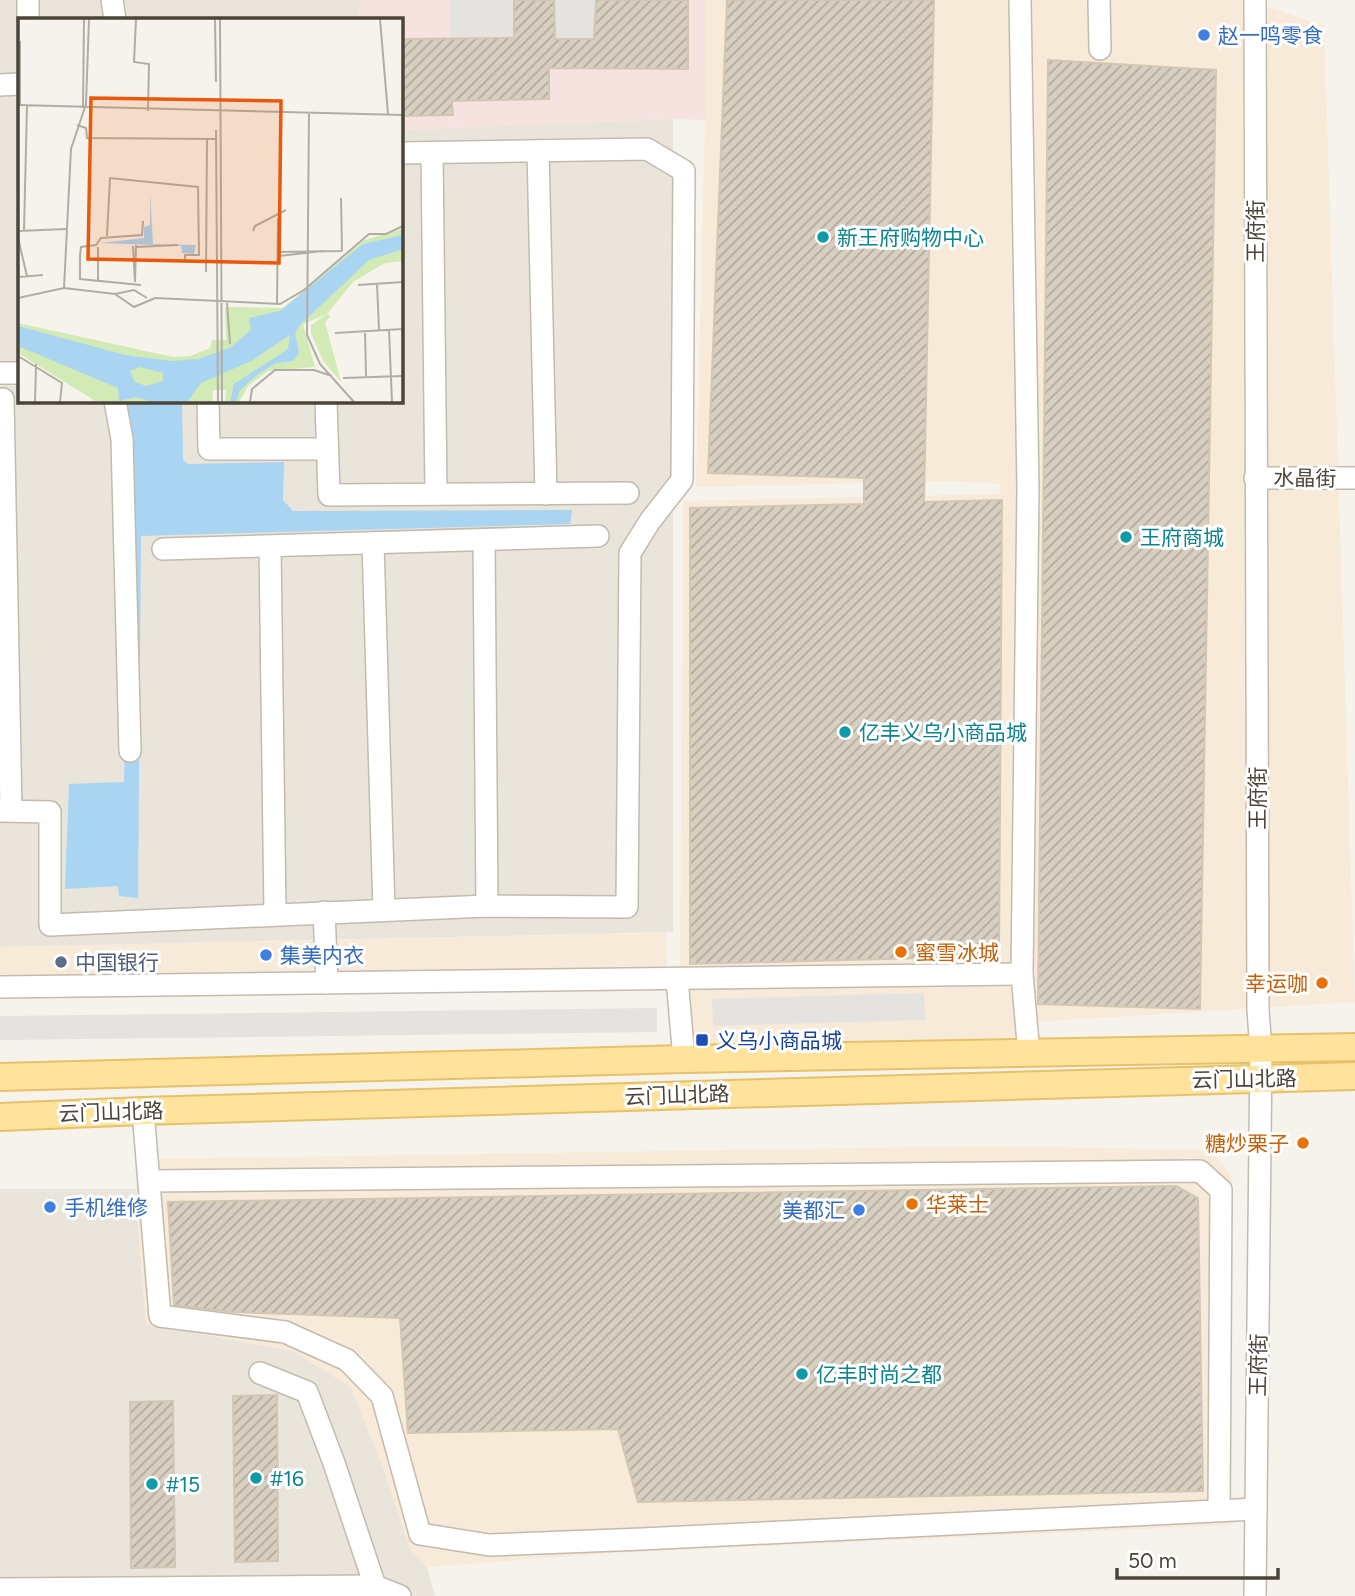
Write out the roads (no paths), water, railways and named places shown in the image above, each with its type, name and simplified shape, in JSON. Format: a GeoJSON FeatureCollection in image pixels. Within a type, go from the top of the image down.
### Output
{"type":"FeatureCollection","features":[{"type":"Feature","properties":{"kind":"main road","name":"云门山北路"},"geometry":{"type":"LineString","coordinates":[[0,1077],[684,1059],[1355,1047]]}},
{"type":"Feature","properties":{"kind":"main road","name":"云门山北路"},"geometry":{"type":"LineString","coordinates":[[0,1117],[1355,1076]]}},
{"type":"Feature","properties":{"kind":"street"},"geometry":{"type":"LineString","coordinates":[[28,0],[29,18]]}},
{"type":"Feature","properties":{"kind":"street"},"geometry":{"type":"LineString","coordinates":[[112,0],[115,18]]}},
{"type":"Feature","properties":{"kind":"street"},"geometry":{"type":"LineString","coordinates":[[1020,0],[1028,488],[1022,974],[1029,1054]]}},
{"type":"Feature","properties":{"kind":"street"},"geometry":{"type":"LineString","coordinates":[[1099,0],[1100,49]]}},
{"type":"Feature","properties":{"kind":"street","name":"王府街"},"geometry":{"type":"LineString","coordinates":[[1255,0],[1255,478],[1258,996],[1261,1049],[1255,1596]]}},
{"type":"Feature","properties":{"kind":"street"},"geometry":{"type":"LineString","coordinates":[[0,85],[18,85]]}},
{"type":"Feature","properties":{"kind":"street"},"geometry":{"type":"LineString","coordinates":[[7,399],[6,811],[50,812],[50,925],[486,906],[627,907],[631,552],[650,521],[682,480],[684,171],[648,149],[402,153]]}},
{"type":"Feature","properties":{"kind":"street"},"geometry":{"type":"LineString","coordinates":[[538,151],[546,494]]}},
{"type":"Feature","properties":{"kind":"street"},"geometry":{"type":"LineString","coordinates":[[432,153],[436,494]]}},
{"type":"Feature","properties":{"kind":"street"},"geometry":{"type":"LineString","coordinates":[[0,373],[18,373]]}},
{"type":"Feature","properties":{"kind":"street"},"geometry":{"type":"LineString","coordinates":[[115,402],[122,439],[130,751]]}},
{"type":"Feature","properties":{"kind":"street"},"geometry":{"type":"LineString","coordinates":[[208,402],[209,449],[327,449]]}},
{"type":"Feature","properties":{"kind":"street"},"geometry":{"type":"LineString","coordinates":[[326,402],[328,495],[628,493]]}},
{"type":"Feature","properties":{"kind":"street","name":"水晶街"},"geometry":{"type":"LineString","coordinates":[[1255,478],[1355,478]]}},
{"type":"Feature","properties":{"kind":"street"},"geometry":{"type":"LineString","coordinates":[[163,549],[598,536]]}},
{"type":"Feature","properties":{"kind":"street"},"geometry":{"type":"LineString","coordinates":[[484,540],[486,906]]}},
{"type":"Feature","properties":{"kind":"street"},"geometry":{"type":"LineString","coordinates":[[373,543],[384,910]]}},
{"type":"Feature","properties":{"kind":"street"},"geometry":{"type":"LineString","coordinates":[[270,547],[275,914]]}},
{"type":"Feature","properties":{"kind":"street"},"geometry":{"type":"LineString","coordinates":[[324,912],[327,983]]}},
{"type":"Feature","properties":{"kind":"street"},"geometry":{"type":"LineString","coordinates":[[0,987],[1022,974]]}},
{"type":"Feature","properties":{"kind":"street"},"geometry":{"type":"LineString","coordinates":[[677,979],[684,1059]]}},
{"type":"Feature","properties":{"kind":"street"},"geometry":{"type":"LineString","coordinates":[[143,1111],[160,1316],[285,1332],[347,1360],[382,1396],[420,1534],[489,1545],[1256,1509]]}},
{"type":"Feature","properties":{"kind":"street"},"geometry":{"type":"LineString","coordinates":[[149,1181],[1200,1171],[1221,1191],[1219,1510]]}},
{"type":"Feature","properties":{"kind":"street"},"geometry":{"type":"LineString","coordinates":[[260,1373],[307,1392],[375,1586]]}},
{"type":"Feature","properties":{"kind":"street"},"geometry":{"type":"LineString","coordinates":[[0,1589],[94,1593],[375,1586],[400,1596]]}},
{"type":"Feature","properties":{"kind":"water"},"geometry":{"type":"Polygon","coordinates":[[[124,402],[182,402],[183,460],[188,464],[284,462],[283,500],[293,511],[572,510],[570,524],[141,536],[138,898],[119,896],[118,886],[65,889],[69,784],[124,782],[132,429],[124,402]]]}},
{"type":"Feature","properties":{"kind":"place","name":"赵一鸣零食"},"geometry":{"type":"Point","coordinates":[1204,35]}},
{"type":"Feature","properties":{"kind":"place","name":"新王府购物中心"},"geometry":{"type":"Point","coordinates":[823,237]}},
{"type":"Feature","properties":{"kind":"place","name":"王府商城"},"geometry":{"type":"Point","coordinates":[1126,537]}},
{"type":"Feature","properties":{"kind":"place","name":"亿丰义乌小商品城"},"geometry":{"type":"Point","coordinates":[845,732]}},
{"type":"Feature","properties":{"kind":"place","name":"蜜雪冰城"},"geometry":{"type":"Point","coordinates":[901,952]}},
{"type":"Feature","properties":{"kind":"place","name":"集美内衣"},"geometry":{"type":"Point","coordinates":[266,955]}},
{"type":"Feature","properties":{"kind":"place","name":"中国银行"},"geometry":{"type":"Point","coordinates":[61,962]}},
{"type":"Feature","properties":{"kind":"place","name":"幸运咖"},"geometry":{"type":"Point","coordinates":[1322,983]}},
{"type":"Feature","properties":{"kind":"place","name":"义乌小商品城"},"geometry":{"type":"Point","coordinates":[702,1040]}},
{"type":"Feature","properties":{"kind":"place","name":"糖炒栗子"},"geometry":{"type":"Point","coordinates":[1303,1143]}},
{"type":"Feature","properties":{"kind":"place","name":"华莱士"},"geometry":{"type":"Point","coordinates":[912,1204]}},
{"type":"Feature","properties":{"kind":"place","name":"手机维修"},"geometry":{"type":"Point","coordinates":[50,1207]}},
{"type":"Feature","properties":{"kind":"place","name":"美都汇"},"geometry":{"type":"Point","coordinates":[859,1210]}},
{"type":"Feature","properties":{"kind":"place","name":"亿丰时尚之都"},"geometry":{"type":"Point","coordinates":[802,1374]}},
{"type":"Feature","properties":{"kind":"place","name":"#16"},"geometry":{"type":"Point","coordinates":[256,1478]}},
{"type":"Feature","properties":{"kind":"place","name":"#15"},"geometry":{"type":"Point","coordinates":[152,1484]}}]}
